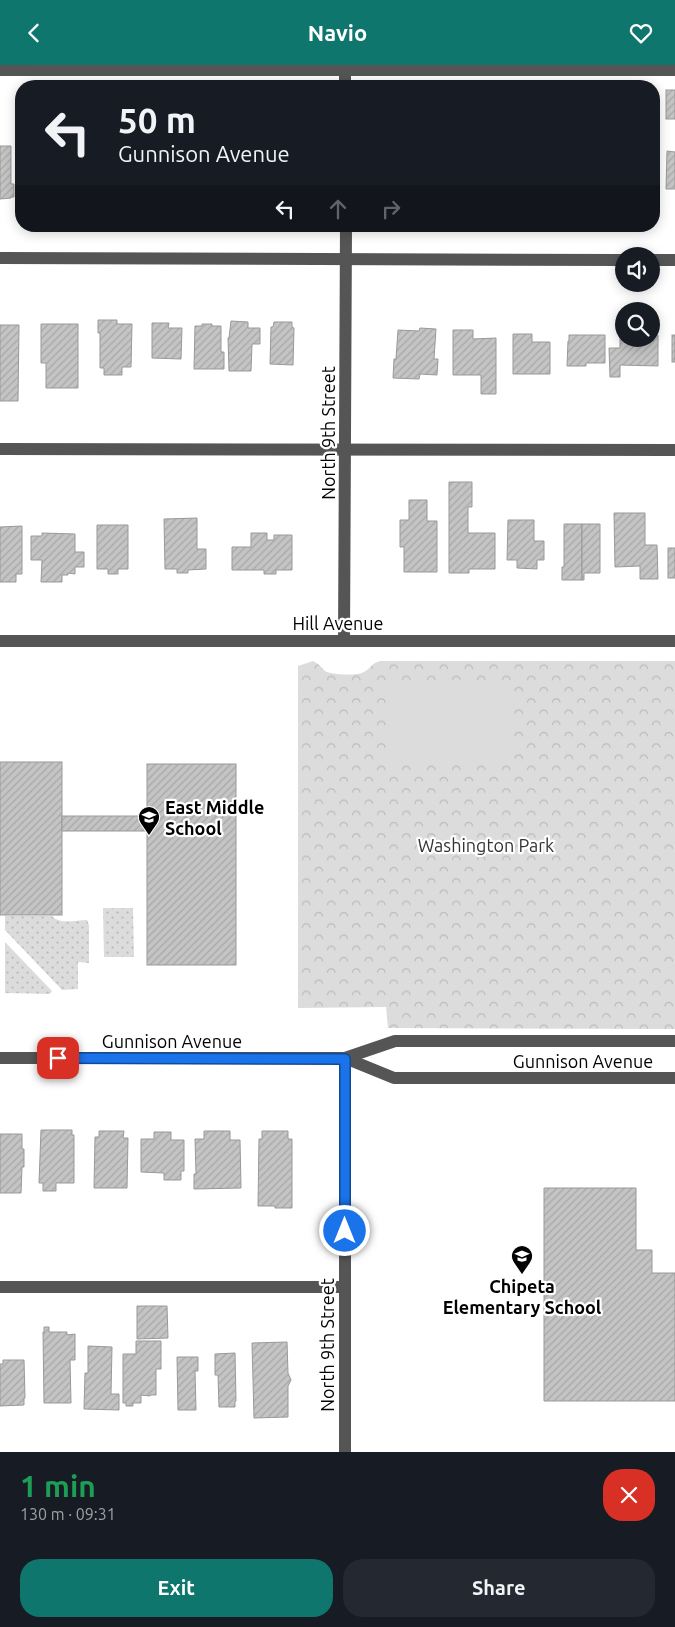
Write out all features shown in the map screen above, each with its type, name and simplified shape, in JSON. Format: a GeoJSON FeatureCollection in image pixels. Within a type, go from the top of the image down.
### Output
{"type":"FeatureCollection","features":[{"type":"Feature","properties":{"kind":"street"},"geometry":{"type":"LineString","coordinates":[[345,67],[345,80]]}},
{"type":"Feature","properties":{"kind":"street"},"geometry":{"type":"LineString","coordinates":[[0,70],[345,67],[675,70]]}},
{"type":"Feature","properties":{"kind":"street","name":"North 9th Street"},"geometry":{"type":"LineString","coordinates":[[344,641],[346,232]]}},
{"type":"Feature","properties":{"kind":"street"},"geometry":{"type":"LineString","coordinates":[[0,258],[615,259]]}},
{"type":"Feature","properties":{"kind":"street"},"geometry":{"type":"LineString","coordinates":[[660,260],[675,260]]}},
{"type":"Feature","properties":{"kind":"street"},"geometry":{"type":"LineString","coordinates":[[0,449],[675,450]]}},
{"type":"Feature","properties":{"kind":"street","name":"Hill Avenue"},"geometry":{"type":"LineString","coordinates":[[0,641],[675,641]]}},
{"type":"Feature","properties":{"kind":"street","name":"Gunnison Avenue"},"geometry":{"type":"LineString","coordinates":[[0,1058],[345,1059],[395,1041],[675,1041]]}},
{"type":"Feature","properties":{"kind":"street","name":"North 9th Street"},"geometry":{"type":"LineString","coordinates":[[345,1059],[345,1452]]}},
{"type":"Feature","properties":{"kind":"street","name":"Gunnison Avenue"},"geometry":{"type":"LineString","coordinates":[[345,1059],[394,1078],[675,1079]]}},
{"type":"Feature","properties":{"kind":"street"},"geometry":{"type":"LineString","coordinates":[[0,1287],[345,1287]]}},
{"type":"Feature","properties":{"kind":"green space","name":"Washington Park"},"geometry":{"type":"Polygon","coordinates":[[[313,661],[325,671],[344,675],[361,673],[380,661],[675,661],[675,1029],[388,1028],[386,1007],[298,1008],[298,666],[313,661]]]}},
{"type":"Feature","properties":{"kind":"green space"},"geometry":{"type":"Polygon","coordinates":[[[386,683],[512,683],[512,761],[386,761],[386,683]]]}},
{"type":"Feature","properties":{"kind":"green space"},"geometry":{"type":"Polygon","coordinates":[[[103,908],[133,908],[134,957],[104,957],[103,908]]]}},
{"type":"Feature","properties":{"kind":"green space"},"geometry":{"type":"Polygon","coordinates":[[[5,916],[52,916],[63,921],[87,920],[89,925],[89,963],[78,962],[78,989],[62,990],[5,930],[5,916]]]}},
{"type":"Feature","properties":{"kind":"green space"},"geometry":{"type":"Polygon","coordinates":[[[5,942],[52,991],[50,994],[5,993],[5,942]]]}},
{"type":"Feature","properties":{"kind":"building"},"geometry":{"type":"Polygon","coordinates":[[[666,90],[675,90],[675,119],[666,119],[666,90]]]}},
{"type":"Feature","properties":{"kind":"building"},"geometry":{"type":"Polygon","coordinates":[[[0,146],[11,146],[11,184],[14,184],[14,197],[11,198],[0,199],[0,146]]]}},
{"type":"Feature","properties":{"kind":"building"},"geometry":{"type":"Polygon","coordinates":[[[667,151],[675,152],[675,189],[666,189],[667,151]]]}},
{"type":"Feature","properties":{"kind":"building"},"geometry":{"type":"Polygon","coordinates":[[[98,320],[117,320],[117,324],[132,324],[131,367],[122,367],[122,375],[104,375],[104,368],[100,368],[98,320]]]}},
{"type":"Feature","properties":{"kind":"building"},"geometry":{"type":"Polygon","coordinates":[[[231,321],[248,322],[248,328],[260,328],[260,344],[252,344],[251,371],[229,371],[228,338],[231,321]]]}},
{"type":"Feature","properties":{"kind":"building"},"geometry":{"type":"Polygon","coordinates":[[[274,322],[292,322],[292,327],[294,328],[293,365],[270,364],[271,327],[273,327],[274,322]]]}},
{"type":"Feature","properties":{"kind":"building"},"geometry":{"type":"Polygon","coordinates":[[[152,323],[169,323],[168,328],[182,328],[181,359],[152,358],[152,323]]]}},
{"type":"Feature","properties":{"kind":"building"},"geometry":{"type":"Polygon","coordinates":[[[41,324],[78,324],[78,388],[46,388],[46,363],[41,363],[41,324]]]}},
{"type":"Feature","properties":{"kind":"building"},"geometry":{"type":"Polygon","coordinates":[[[202,324],[221,326],[221,352],[224,352],[224,369],[194,369],[195,326],[202,326],[202,324]]]}},
{"type":"Feature","properties":{"kind":"building"},"geometry":{"type":"Polygon","coordinates":[[[0,325],[19,325],[18,401],[0,401],[0,325]]]}},
{"type":"Feature","properties":{"kind":"building"},"geometry":{"type":"Polygon","coordinates":[[[420,328],[436,329],[434,359],[438,359],[437,375],[420,374],[419,379],[393,378],[398,330],[419,331],[420,328]]]}},
{"type":"Feature","properties":{"kind":"building"},"geometry":{"type":"Polygon","coordinates":[[[453,330],[473,330],[473,339],[496,338],[496,394],[481,394],[481,375],[453,375],[453,330]]]}},
{"type":"Feature","properties":{"kind":"building"},"geometry":{"type":"Polygon","coordinates":[[[513,334],[532,334],[532,342],[550,342],[550,374],[513,374],[513,334]]]}},
{"type":"Feature","properties":{"kind":"building"},"geometry":{"type":"Polygon","coordinates":[[[569,335],[605,335],[605,363],[567,366],[569,335]]]}},
{"type":"Feature","properties":{"kind":"building"},"geometry":{"type":"Polygon","coordinates":[[[672,335],[675,335],[675,362],[672,362],[672,335]]]}},
{"type":"Feature","properties":{"kind":"building"},"geometry":{"type":"Polygon","coordinates":[[[658,347],[658,366],[620,365],[620,377],[610,377],[609,348],[658,347]]]}},
{"type":"Feature","properties":{"kind":"building"},"geometry":{"type":"Polygon","coordinates":[[[449,482],[472,482],[472,507],[468,507],[468,533],[495,533],[495,569],[469,569],[469,573],[449,573],[449,482]]]}},
{"type":"Feature","properties":{"kind":"building"},"geometry":{"type":"Polygon","coordinates":[[[409,500],[427,500],[427,521],[437,521],[437,572],[404,572],[404,547],[400,547],[400,520],[409,520],[409,500]]]}},
{"type":"Feature","properties":{"kind":"building"},"geometry":{"type":"Polygon","coordinates":[[[614,513],[645,513],[645,545],[657,545],[658,579],[640,579],[640,566],[615,567],[614,513]]]}},
{"type":"Feature","properties":{"kind":"building"},"geometry":{"type":"Polygon","coordinates":[[[197,518],[197,549],[206,549],[206,569],[188,570],[188,573],[177,573],[177,569],[165,569],[164,519],[197,518]]]}},
{"type":"Feature","properties":{"kind":"building"},"geometry":{"type":"Polygon","coordinates":[[[508,520],[534,520],[534,541],[544,541],[544,560],[537,560],[537,569],[517,568],[517,560],[507,560],[508,520]]]}},
{"type":"Feature","properties":{"kind":"building"},"geometry":{"type":"Polygon","coordinates":[[[564,524],[582,524],[582,580],[562,580],[562,567],[564,567],[564,524]]]}},
{"type":"Feature","properties":{"kind":"building"},"geometry":{"type":"Polygon","coordinates":[[[582,524],[600,524],[600,573],[584,573],[584,580],[582,580],[582,524]]]}},
{"type":"Feature","properties":{"kind":"building"},"geometry":{"type":"Polygon","coordinates":[[[97,525],[128,525],[128,569],[118,569],[118,574],[108,574],[108,569],[97,569],[97,525]]]}},
{"type":"Feature","properties":{"kind":"building"},"geometry":{"type":"Polygon","coordinates":[[[22,526],[22,574],[16,574],[16,582],[0,582],[0,527],[22,526]]]}},
{"type":"Feature","properties":{"kind":"building"},"geometry":{"type":"Polygon","coordinates":[[[42,533],[75,534],[75,552],[84,552],[84,567],[75,567],[75,574],[68,573],[68,575],[62,575],[62,582],[41,582],[42,560],[31,560],[31,536],[42,536],[42,533]]]}},
{"type":"Feature","properties":{"kind":"building"},"geometry":{"type":"Polygon","coordinates":[[[251,533],[267,533],[267,540],[274,540],[274,535],[292,535],[292,570],[276,570],[276,574],[264,574],[264,570],[232,570],[232,547],[251,547],[251,533]]]}},
{"type":"Feature","properties":{"kind":"building"},"geometry":{"type":"Polygon","coordinates":[[[668,548],[675,548],[675,578],[668,578],[668,548]]]}},
{"type":"Feature","properties":{"kind":"building"},"geometry":{"type":"Polygon","coordinates":[[[0,762],[62,762],[62,915],[0,915],[0,762]]]}},
{"type":"Feature","properties":{"kind":"building"},"geometry":{"type":"Polygon","coordinates":[[[147,764],[236,764],[236,965],[147,965],[147,764]]]}},
{"type":"Feature","properties":{"kind":"building"},"geometry":{"type":"Polygon","coordinates":[[[62,816],[147,816],[147,831],[62,831],[62,816]]]}},
{"type":"Feature","properties":{"kind":"building"},"geometry":{"type":"Polygon","coordinates":[[[41,1130],[72,1130],[72,1135],[74,1135],[74,1183],[56,1183],[56,1191],[43,1191],[43,1183],[39,1183],[41,1130]]]}},
{"type":"Feature","properties":{"kind":"building"},"geometry":{"type":"Polygon","coordinates":[[[99,1131],[124,1131],[123,1138],[128,1138],[127,1188],[94,1188],[95,1137],[99,1137],[99,1131]]]}},
{"type":"Feature","properties":{"kind":"building"},"geometry":{"type":"Polygon","coordinates":[[[204,1131],[230,1131],[230,1140],[240,1140],[241,1188],[194,1189],[194,1174],[196,1174],[195,1139],[204,1139],[204,1131]]]}},
{"type":"Feature","properties":{"kind":"building"},"geometry":{"type":"Polygon","coordinates":[[[262,1131],[288,1131],[288,1139],[292,1139],[292,1208],[258,1206],[259,1139],[262,1139],[262,1131]]]}},
{"type":"Feature","properties":{"kind":"building"},"geometry":{"type":"Polygon","coordinates":[[[154,1132],[171,1132],[171,1140],[184,1140],[184,1171],[181,1171],[181,1180],[164,1180],[164,1173],[141,1172],[141,1139],[154,1139],[154,1132]]]}},
{"type":"Feature","properties":{"kind":"building"},"geometry":{"type":"Polygon","coordinates":[[[0,1134],[22,1134],[24,1167],[22,1167],[21,1193],[0,1193],[0,1134]]]}},
{"type":"Feature","properties":{"kind":"building"},"geometry":{"type":"Polygon","coordinates":[[[544,1188],[636,1188],[636,1250],[652,1250],[652,1273],[675,1273],[675,1401],[544,1401],[544,1188]]]}},
{"type":"Feature","properties":{"kind":"building"},"geometry":{"type":"Polygon","coordinates":[[[137,1306],[167,1306],[168,1338],[137,1339],[137,1306]]]}},
{"type":"Feature","properties":{"kind":"building"},"geometry":{"type":"Polygon","coordinates":[[[44,1327],[49,1327],[49,1332],[67,1332],[67,1335],[75,1334],[75,1360],[70,1360],[71,1403],[44,1403],[44,1327]]]}},
{"type":"Feature","properties":{"kind":"building"},"geometry":{"type":"Polygon","coordinates":[[[136,1341],[161,1341],[161,1369],[156,1369],[156,1395],[141,1395],[141,1403],[133,1403],[133,1406],[126,1406],[126,1403],[123,1403],[123,1354],[136,1354],[136,1341]]]}},
{"type":"Feature","properties":{"kind":"building"},"geometry":{"type":"Polygon","coordinates":[[[287,1342],[288,1373],[291,1380],[288,1386],[288,1417],[254,1418],[252,1343],[287,1342]]]}},
{"type":"Feature","properties":{"kind":"building"},"geometry":{"type":"Polygon","coordinates":[[[88,1346],[112,1347],[111,1394],[119,1394],[119,1410],[84,1409],[85,1373],[88,1373],[88,1346]]]}},
{"type":"Feature","properties":{"kind":"building"},"geometry":{"type":"Polygon","coordinates":[[[235,1353],[235,1407],[219,1407],[218,1375],[215,1375],[215,1354],[235,1353]]]}},
{"type":"Feature","properties":{"kind":"building"},"geometry":{"type":"Polygon","coordinates":[[[177,1357],[198,1357],[198,1371],[195,1371],[196,1410],[178,1410],[177,1357]]]}},
{"type":"Feature","properties":{"kind":"building"},"geometry":{"type":"Polygon","coordinates":[[[3,1360],[24,1360],[24,1405],[0,1406],[0,1364],[3,1364],[3,1360]]]}},
{"type":"Feature","properties":{"kind":"place","name":"East Middle School"},"geometry":{"type":"Point","coordinates":[149,836]}},
{"type":"Feature","properties":{"kind":"place","name":"Chipeta Elementary School"},"geometry":{"type":"Point","coordinates":[522,1275]}},
{"type":"Feature","properties":{"kind":"route"},"geometry":{"type":"LineString","coordinates":[[58,1058],[345,1059],[345,1231]]}}]}
